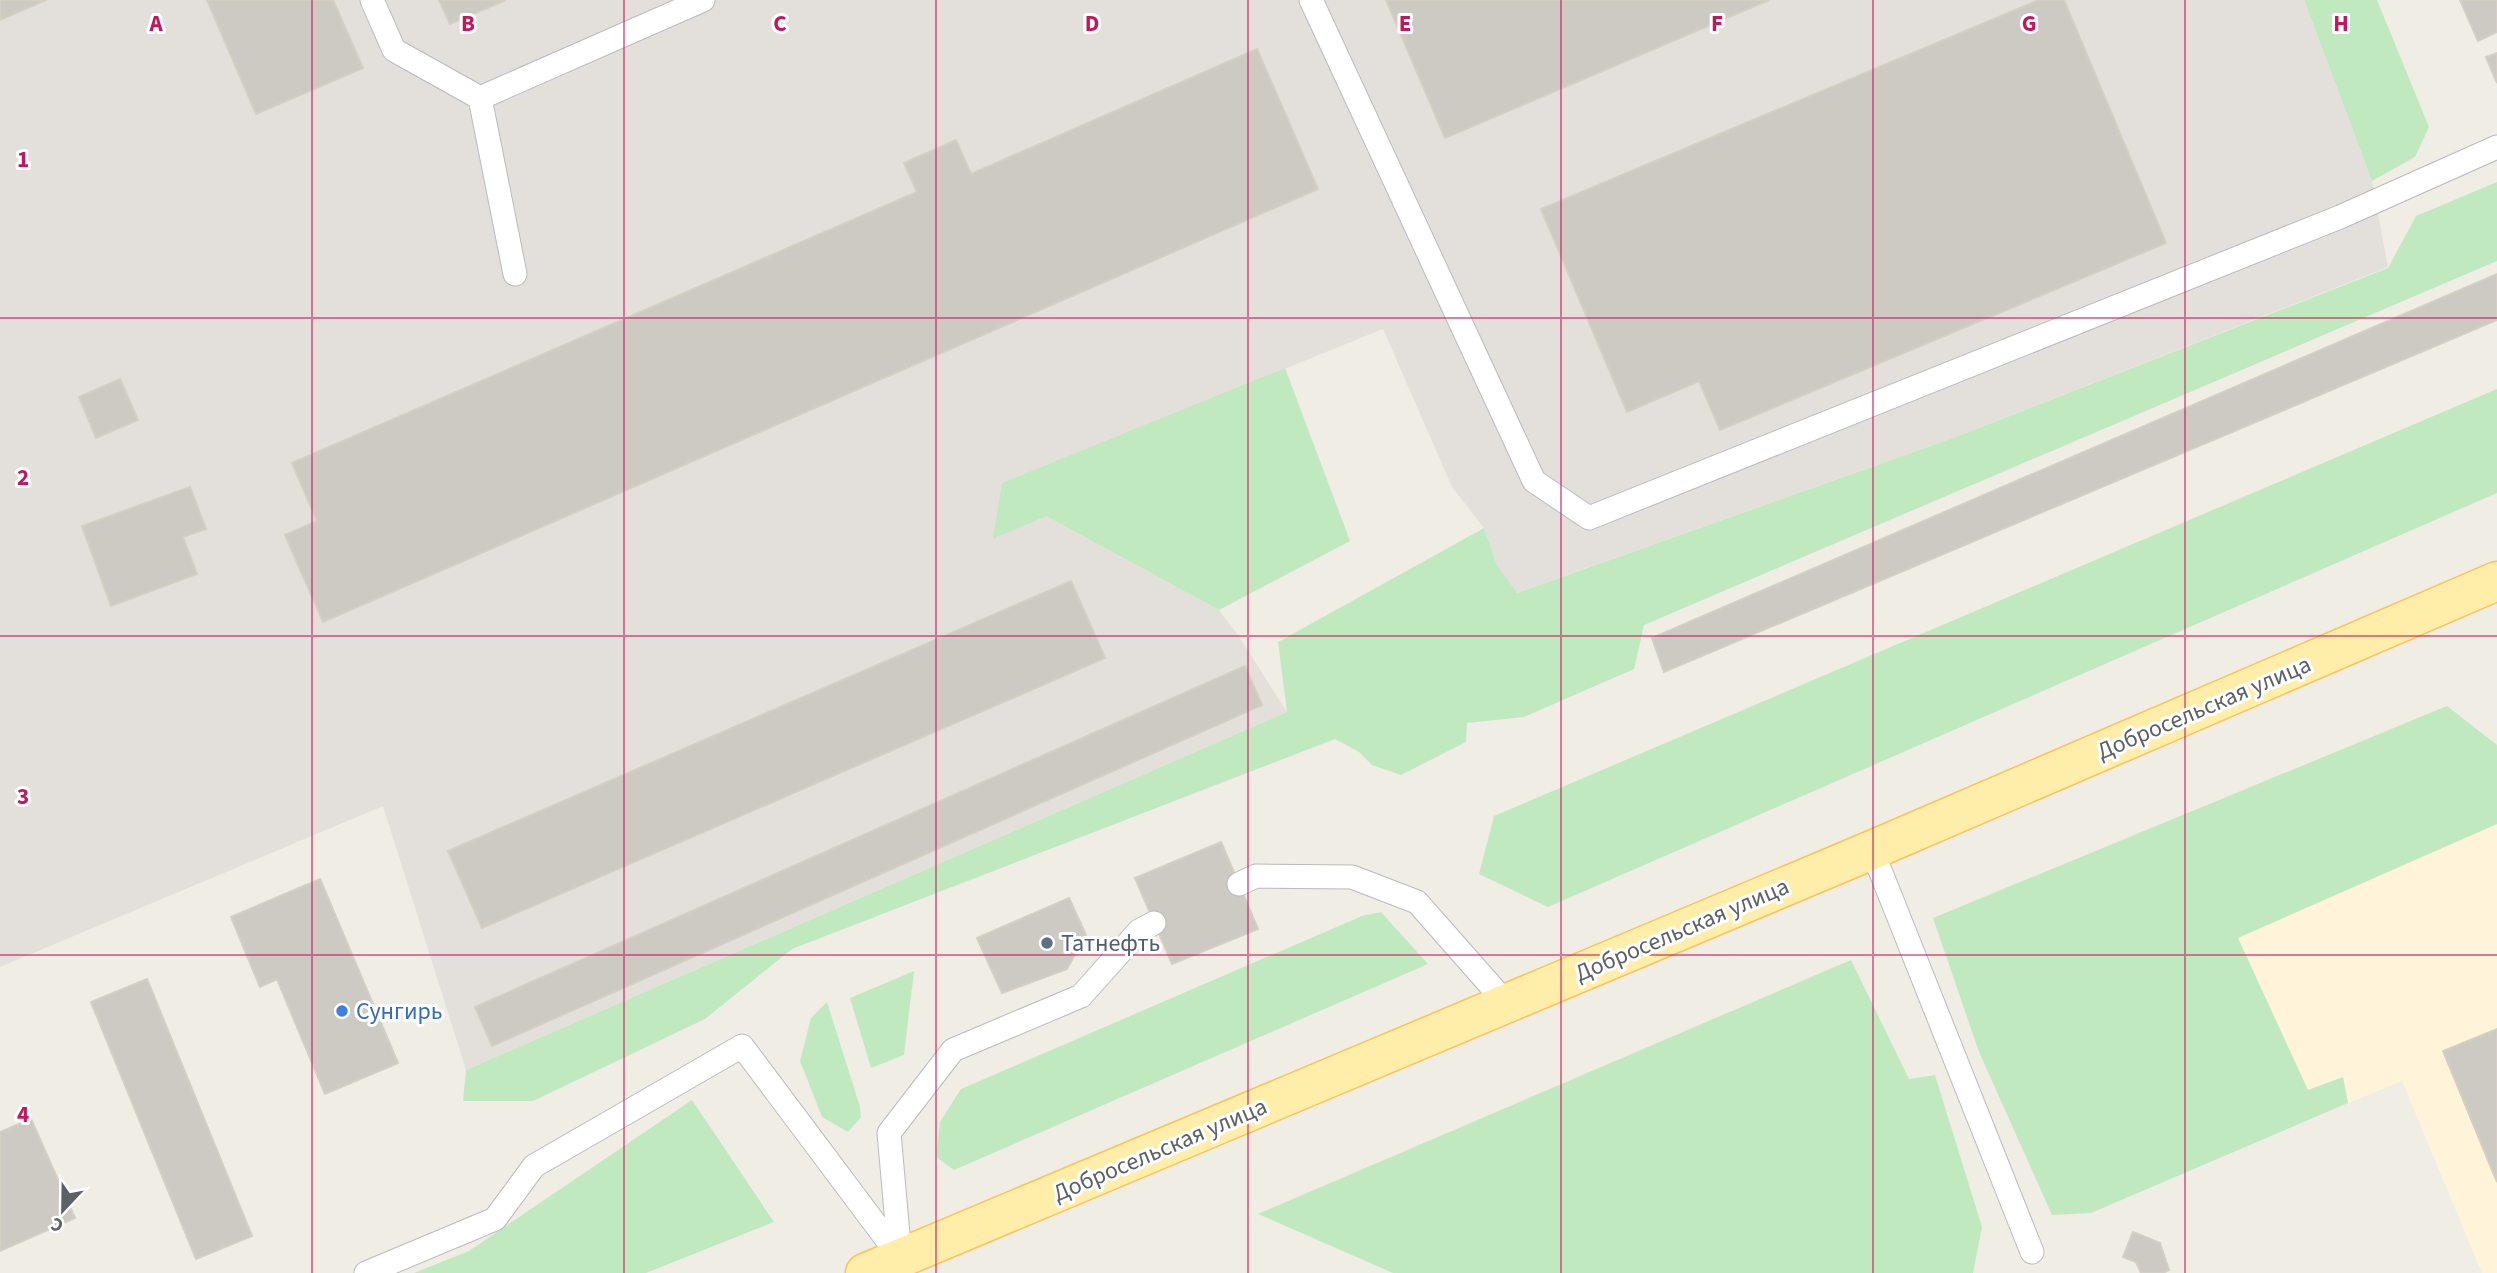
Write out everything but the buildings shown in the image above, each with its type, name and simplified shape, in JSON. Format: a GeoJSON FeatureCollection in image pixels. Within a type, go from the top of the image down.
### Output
{"type":"FeatureCollection","features":[{"type":"Feature","properties":{"kind":"main road","name":"Добросельская улица"},"geometry":{"type":"LineString","coordinates":[[865,1273],[1872,850],[2497,581]]}},
{"type":"Feature","properties":{"kind":"lane"},"geometry":{"type":"LineString","coordinates":[[372,0],[394,50],[480,98],[515,274]]}},
{"type":"Feature","properties":{"kind":"lane"},"geometry":{"type":"LineString","coordinates":[[480,98],[703,0]]}},
{"type":"Feature","properties":{"kind":"lane"},"geometry":{"type":"LineString","coordinates":[[1311,0],[1534,481],[1590,519],[2340,218],[2497,147]]}},
{"type":"Feature","properties":{"kind":"lane"},"geometry":{"type":"LineString","coordinates":[[1872,850],[2032,1252]]}},
{"type":"Feature","properties":{"kind":"lane"},"geometry":{"type":"LineString","coordinates":[[1239,884],[1256,876],[1352,877],[1417,902],[1507,1004]]}},
{"type":"Feature","properties":{"kind":"lane"},"geometry":{"type":"LineString","coordinates":[[900,1257],[889,1133],[953,1050],[1081,996],[1139,931],[1154,923]]}},
{"type":"Feature","properties":{"kind":"lane"},"geometry":{"type":"LineString","coordinates":[[366,1273],[495,1219],[534,1166],[742,1046],[900,1257]]}},
{"type":"Feature","properties":{"kind":"shaded area"},"geometry":{"type":"Polygon","coordinates":[[[0,0],[2304,0],[2372,181],[2388,267],[1956,437],[1516,593],[1497,565],[1484,528],[1452,487],[1383,329],[1003,483],[1046,516],[1219,610],[1287,712],[466,1070],[383,806],[0,967],[0,0]]]}},
{"type":"Feature","properties":{"kind":"shaded area"},"geometry":{"type":"Polygon","coordinates":[[[2497,824],[2497,1273],[2482,1273],[2402,1081],[2348,1103],[2343,1077],[2308,1090],[2238,938],[2497,824]]]}},
{"type":"Feature","properties":{"kind":"green space"},"geometry":{"type":"Polygon","coordinates":[[[2304,0],[2377,0],[2429,127],[2415,157],[2372,181],[2304,0]]]}},
{"type":"Feature","properties":{"kind":"green space"},"geometry":{"type":"Polygon","coordinates":[[[2497,182],[2497,261],[1644,625],[1634,669],[1524,717],[1467,723],[1466,742],[1401,775],[1372,765],[1359,752],[1335,739],[792,949],[705,1019],[533,1101],[463,1101],[466,1070],[1287,712],[1278,642],[1484,528],[1497,565],[1517,593],[1956,437],[2388,268],[2416,216],[2497,182]]]}},
{"type":"Feature","properties":{"kind":"green space"},"geometry":{"type":"Polygon","coordinates":[[[1285,368],[1350,541],[1219,610],[1046,516],[993,539],[1002,483],[1285,368]]]}},
{"type":"Feature","properties":{"kind":"green space"},"geometry":{"type":"Polygon","coordinates":[[[2497,389],[2497,493],[1548,907],[1479,874],[1494,816],[2497,389]]]}},
{"type":"Feature","properties":{"kind":"green space"},"geometry":{"type":"Polygon","coordinates":[[[2447,706],[2497,745],[2497,824],[2238,938],[2308,1090],[2343,1077],[2348,1103],[2091,1213],[2052,1215],[1979,1052],[1933,918],[2447,706]]]}},
{"type":"Feature","properties":{"kind":"green space"},"geometry":{"type":"Polygon","coordinates":[[[1381,912],[1428,964],[954,1170],[936,1157],[940,1122],[961,1089],[1362,916],[1381,912]]]}},
{"type":"Feature","properties":{"kind":"green space"},"geometry":{"type":"Polygon","coordinates":[[[1851,960],[1909,1079],[1935,1075],[1982,1227],[1973,1273],[1393,1273],[1258,1214],[1851,960]]]}},
{"type":"Feature","properties":{"kind":"green space"},"geometry":{"type":"Polygon","coordinates":[[[914,971],[904,1055],[871,1068],[850,998],[914,971]]]}},
{"type":"Feature","properties":{"kind":"green space"},"geometry":{"type":"Polygon","coordinates":[[[827,1002],[860,1107],[861,1117],[848,1132],[822,1117],[800,1061],[811,1018],[827,1002]]]}},
{"type":"Feature","properties":{"kind":"green space"},"geometry":{"type":"Polygon","coordinates":[[[692,1100],[774,1222],[646,1273],[414,1273],[469,1251],[692,1100]]]}},
{"type":"Feature","properties":{"kind":"place","name":"Татнефть"},"geometry":{"type":"Point","coordinates":[1047,943]}},
{"type":"Feature","properties":{"kind":"place","name":"Сунгирь"},"geometry":{"type":"Point","coordinates":[342,1011]}}]}
